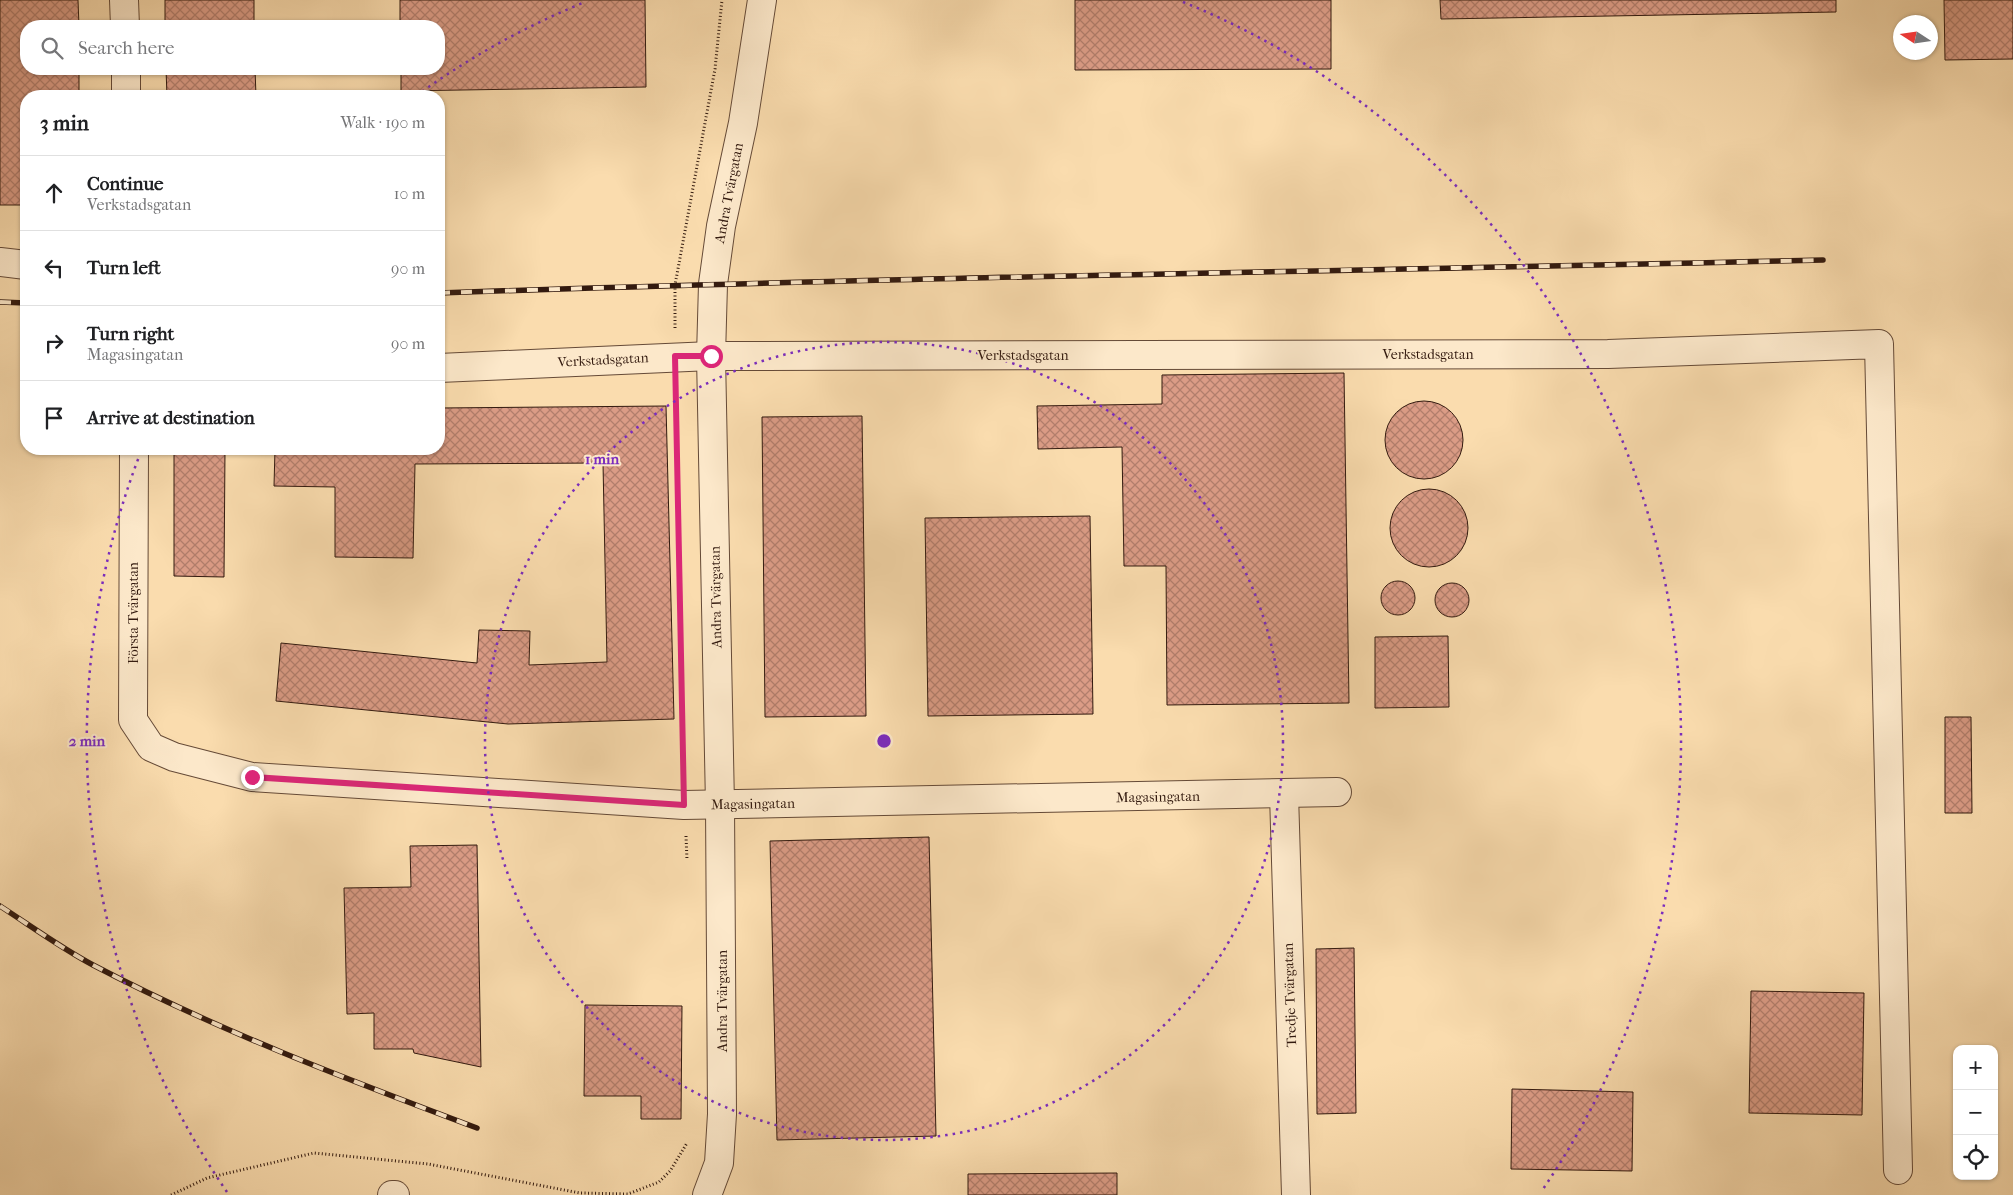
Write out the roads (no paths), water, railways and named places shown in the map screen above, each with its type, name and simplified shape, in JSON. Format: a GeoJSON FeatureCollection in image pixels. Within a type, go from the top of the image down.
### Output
{"type":"FeatureCollection","features":[{"type":"Feature","properties":{"kind":"street"},"geometry":{"type":"LineString","coordinates":[[124,0],[125,20]]}},
{"type":"Feature","properties":{"kind":"street","name":"Andra Tvärgatan"},"geometry":{"type":"LineString","coordinates":[[707,1195],[719,1163],[722,1114],[720,805],[711,356],[713,284],[721,226],[743,123],[762,0]]}},
{"type":"Feature","properties":{"kind":"street"},"geometry":{"type":"LineString","coordinates":[[126,75],[126,90]]}},
{"type":"Feature","properties":{"kind":"street"},"geometry":{"type":"LineString","coordinates":[[0,262],[20,264]]}},
{"type":"Feature","properties":{"kind":"street","name":"Verkstadsgatan"},"geometry":{"type":"LineString","coordinates":[[445,368],[675,356],[1608,354],[1879,344],[1898,1170]]}},
{"type":"Feature","properties":{"kind":"street","name":"Första Tvärgatan"},"geometry":{"type":"LineString","coordinates":[[134,455],[133,720],[151,747],[174,757]]}},
{"type":"Feature","properties":{"kind":"street","name":"Magasingatan"},"geometry":{"type":"LineString","coordinates":[[174,757],[252,777],[684,805],[1336,792]]}},
{"type":"Feature","properties":{"kind":"street","name":"Tredje Tvärgatan"},"geometry":{"type":"LineString","coordinates":[[1284,794],[1296,1195]]}},
{"type":"Feature","properties":{"kind":"railway"},"geometry":{"type":"LineString","coordinates":[[445,293],[958,278],[1823,260]]}},
{"type":"Feature","properties":{"kind":"railway"},"geometry":{"type":"LineString","coordinates":[[0,302],[20,303]]}},
{"type":"Feature","properties":{"kind":"railway"},"geometry":{"type":"LineString","coordinates":[[0,906],[93,965],[187,1011],[331,1072],[477,1128]]}}]}
